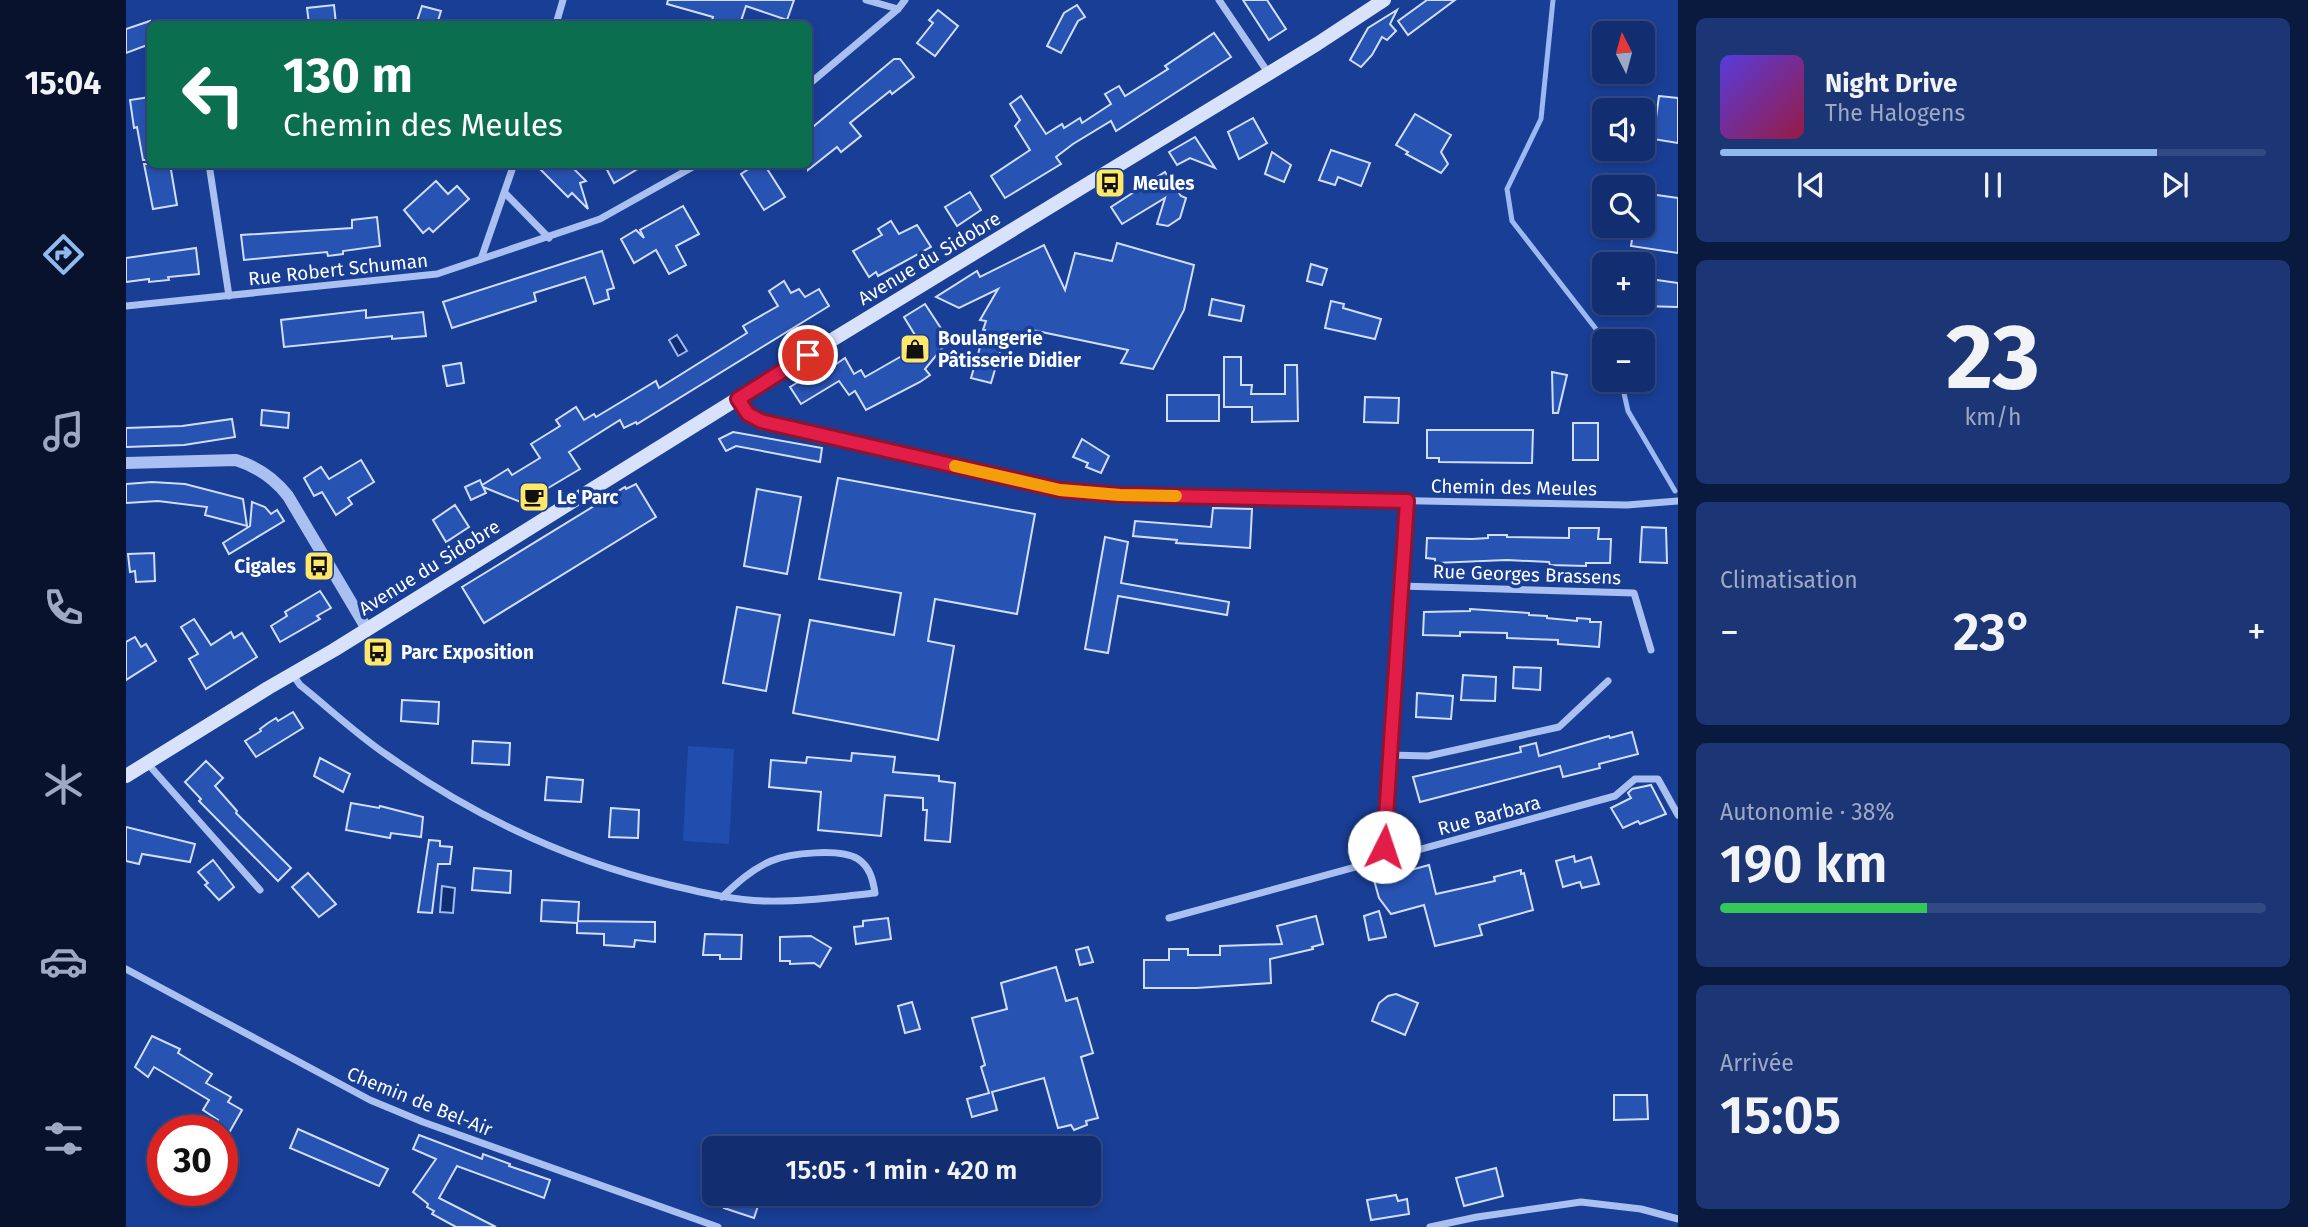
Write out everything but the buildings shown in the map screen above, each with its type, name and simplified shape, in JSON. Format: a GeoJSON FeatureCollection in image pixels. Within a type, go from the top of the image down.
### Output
{"type":"FeatureCollection","features":[{"type":"Feature","properties":{"kind":"main road","name":"Avenue du Sidobre"},"geometry":{"type":"LineString","coordinates":[[126,776],[1269,74],[1384,0]]}},
{"type":"Feature","properties":{"kind":"street"},"geometry":{"type":"LineString","coordinates":[[557,21],[563,0]]}},
{"type":"Feature","properties":{"kind":"street"},"geometry":{"type":"LineString","coordinates":[[866,0],[898,9]]}},
{"type":"Feature","properties":{"kind":"street"},"geometry":{"type":"LineString","coordinates":[[812,82],[898,9],[905,0]]}},
{"type":"Feature","properties":{"kind":"street"},"geometry":{"type":"LineString","coordinates":[[1219,0],[1269,74]]}},
{"type":"Feature","properties":{"kind":"street"},"geometry":{"type":"LineString","coordinates":[[210,168],[229,296]]}},
{"type":"Feature","properties":{"kind":"street"},"geometry":{"type":"LineString","coordinates":[[481,259],[512,168]]}},
{"type":"Feature","properties":{"kind":"street","name":"Rue Robert Schuman"},"geometry":{"type":"LineString","coordinates":[[126,306],[437,274],[600,219],[691,168]]}},
{"type":"Feature","properties":{"kind":"street"},"geometry":{"type":"LineString","coordinates":[[505,193],[549,238]]}},
{"type":"Feature","properties":{"kind":"street","name":"Chemin des Meules"},"geometry":{"type":"LineString","coordinates":[[738,399],[748,414],[761,421],[1060,490],[1120,495],[1628,506],[1678,501]]}},
{"type":"Feature","properties":{"kind":"street"},"geometry":{"type":"LineString","coordinates":[[126,463],[236,460],[271,477],[288,496],[367,629]]}},
{"type":"Feature","properties":{"kind":"street"},"geometry":{"type":"LineString","coordinates":[[1383,860],[1407,501]]}},
{"type":"Feature","properties":{"kind":"street","name":"Rue Georges Brassens"},"geometry":{"type":"LineString","coordinates":[[1401,586],[1634,593],[1651,650]]}},
{"type":"Feature","properties":{"kind":"street"},"geometry":{"type":"LineString","coordinates":[[293,675],[300,685],[384,754],[435,788],[556,850],[628,875],[722,897],[774,901],[875,893],[872,874],[858,859],[834,853],[800,854],[772,860],[752,871],[722,897]]}},
{"type":"Feature","properties":{"kind":"street"},"geometry":{"type":"LineString","coordinates":[[1390,755],[1429,757],[1559,727],[1608,681]]}},
{"type":"Feature","properties":{"kind":"street"},"geometry":{"type":"LineString","coordinates":[[147,763],[260,890]]}},
{"type":"Feature","properties":{"kind":"street","name":"Rue Barbara"},"geometry":{"type":"LineString","coordinates":[[1169,918],[1615,796],[1635,779],[1658,779],[1678,815]]}},
{"type":"Feature","properties":{"kind":"street","name":"Chemin de Bel-Air"},"geometry":{"type":"LineString","coordinates":[[126,969],[370,1100],[422,1122],[718,1227]]}},
{"type":"Feature","properties":{"kind":"street"},"geometry":{"type":"LineString","coordinates":[[1430,1227],[1581,1202],[1641,1209],[1678,1219]]}},
{"type":"Feature","properties":{"kind":"shaded area"},"geometry":{"type":"Polygon","coordinates":[[[677,335],[687,351],[678,356],[669,340],[677,335]]]}},
{"type":"Feature","properties":{"kind":"shaded area"},"geometry":{"type":"Polygon","coordinates":[[[688,746],[734,749],[729,844],[683,841],[688,746]]]}},
{"type":"Feature","properties":{"kind":"shaded area"},"geometry":{"type":"Polygon","coordinates":[[[442,886],[455,888],[453,913],[440,912],[442,886]]]}},
{"type":"Feature","properties":{"kind":"waterway"},"geometry":{"type":"LineString","coordinates":[[1553,0],[1541,119],[1507,189],[1512,221],[1596,329]]}},
{"type":"Feature","properties":{"kind":"waterway"},"geometry":{"type":"LineString","coordinates":[[1624,392],[1628,411],[1675,491]]}},
{"type":"Feature","properties":{"kind":"slow traffic"},"geometry":{"type":"LineString","coordinates":[[955,466],[1060,490],[1176,496]]}},
{"type":"Feature","properties":{"kind":"place","name":"Meules"},"geometry":{"type":"Point","coordinates":[1110,183]}},
{"type":"Feature","properties":{"kind":"place","name":"Boulangerie Pâtisserie Didier"},"geometry":{"type":"Point","coordinates":[915,349]}},
{"type":"Feature","properties":{"kind":"place","name":"Le Parc"},"geometry":{"type":"Point","coordinates":[534,497]}},
{"type":"Feature","properties":{"kind":"place","name":"Cigales"},"geometry":{"type":"Point","coordinates":[319,566]}},
{"type":"Feature","properties":{"kind":"place","name":"Parc Exposition"},"geometry":{"type":"Point","coordinates":[378,652]}},
{"type":"Feature","properties":{"kind":"route"},"geometry":{"type":"LineString","coordinates":[[808,355],[738,399],[748,414],[761,421],[1060,490],[1120,495],[1407,501],[1384,847]]}}]}
